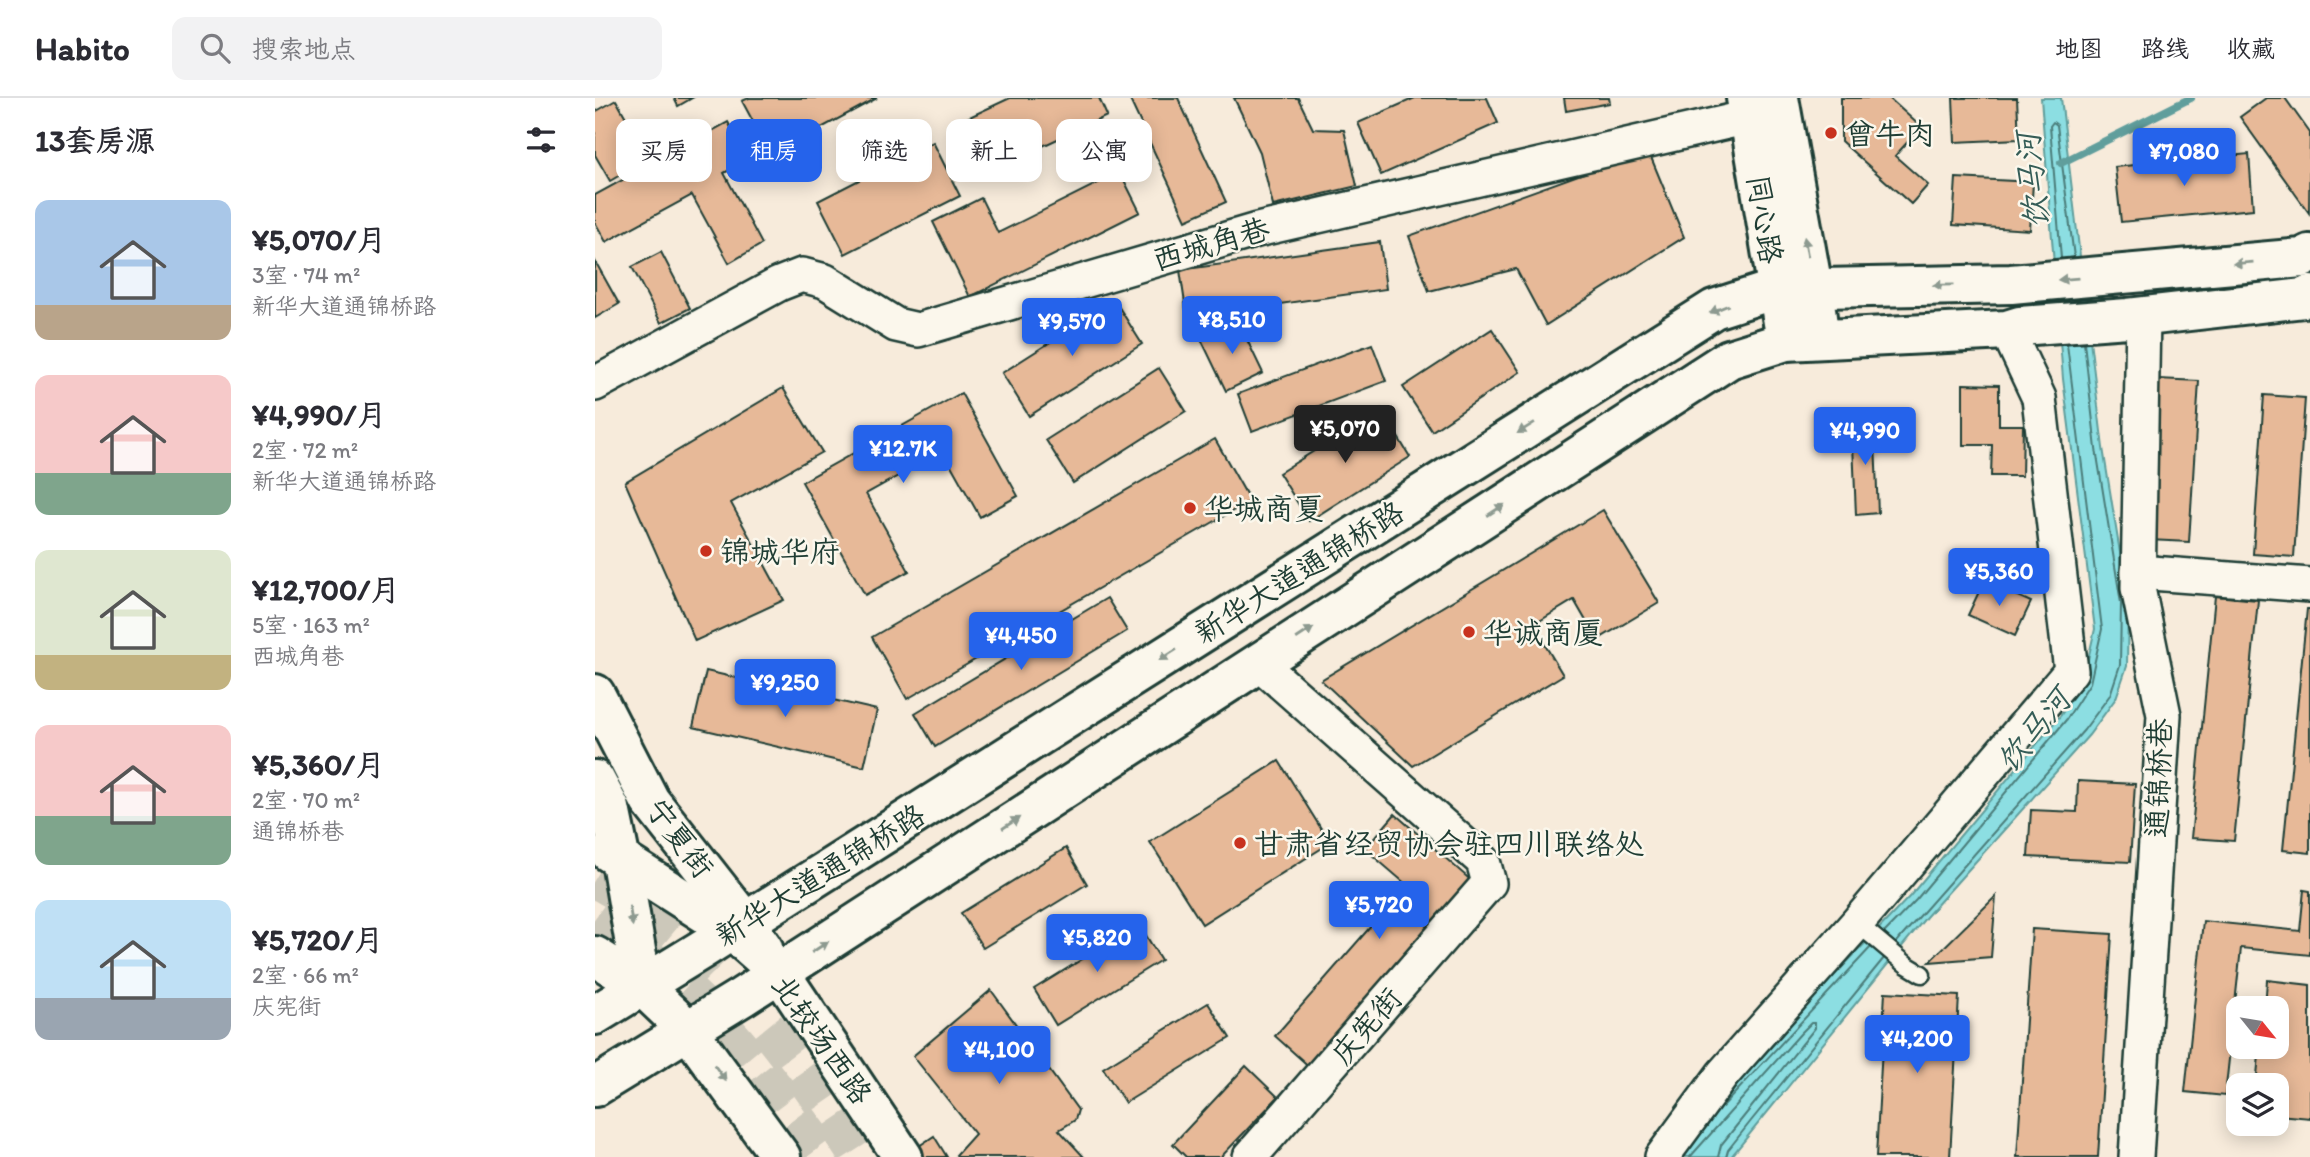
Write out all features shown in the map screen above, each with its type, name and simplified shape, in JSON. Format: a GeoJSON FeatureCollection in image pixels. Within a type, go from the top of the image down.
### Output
{"type":"FeatureCollection","features":[{"type":"Feature","properties":{"kind":"main road"},"geometry":{"type":"LineString","coordinates":[[1764,107],[1814,288],[1803,340]]}},
{"type":"Feature","properties":{"kind":"main road","name":"同心路"},"geometry":{"type":"LineString","coordinates":[[1764,107],[1776,289],[1803,340]]}},
{"type":"Feature","properties":{"kind":"main road","name":"新华大道通锦桥路"},"geometry":{"type":"LineString","coordinates":[[595,1014],[726,934],[1714,309],[1776,289],[2011,284],[2302,258],[2310,254]]}},
{"type":"Feature","properties":{"kind":"main road"},"geometry":{"type":"LineString","coordinates":[[2135,317],[2304,298],[2310,295]]}},
{"type":"Feature","properties":{"kind":"main road","name":"新华大道通锦桥路"},"geometry":{"type":"LineString","coordinates":[[595,1087],[780,973],[1729,359],[1803,340],[2013,328],[2135,317]]}},
{"type":"Feature","properties":{"kind":"main road","name":"宁夏街"},"geometry":{"type":"LineString","coordinates":[[595,694],[650,801],[726,934]]}},
{"type":"Feature","properties":{"kind":"main road","name":"宁夏街"},"geometry":{"type":"LineString","coordinates":[[595,780],[610,808],[608,852],[642,986]]}},
{"type":"Feature","properties":{"kind":"main road"},"geometry":{"type":"LineString","coordinates":[[608,852],[726,934]]}},
{"type":"Feature","properties":{"kind":"main road","name":"北较场西路"},"geometry":{"type":"LineString","coordinates":[[726,934],[780,973],[903,1157]]}},
{"type":"Feature","properties":{"kind":"main road"},"geometry":{"type":"LineString","coordinates":[[595,956],[642,986],[688,1030],[781,1157]]}},
{"type":"Feature","properties":{"kind":"street","name":"西城角巷"},"geometry":{"type":"LineString","coordinates":[[595,384],[779,284],[802,275],[825,281],[896,325],[918,330],[1257,230],[1764,107]]}},
{"type":"Feature","properties":{"kind":"street","name":"通锦桥巷"},"geometry":{"type":"LineString","coordinates":[[2135,317],[2138,588],[2164,715],[2136,1157]]}},
{"type":"Feature","properties":{"kind":"street"},"geometry":{"type":"LineString","coordinates":[[1662,1157],[1723,1074],[1857,923],[2071,671],[2039,398],[2013,328]]}},
{"type":"Feature","properties":{"kind":"street"},"geometry":{"type":"LineString","coordinates":[[2138,572],[2310,584]]}},
{"type":"Feature","properties":{"kind":"street","name":"庆宪街"},"geometry":{"type":"LineString","coordinates":[[1250,1157],[1489,883],[1483,861],[1259,663]]}},
{"type":"Feature","properties":{"kind":"lane"},"geometry":{"type":"LineString","coordinates":[[1857,923],[1907,965],[1922,974]]}},
{"type":"Feature","properties":{"kind":"water"},"geometry":{"type":"Polygon","coordinates":[[[2041,98],[2061,98],[2103,448],[2128,602],[2127,666],[2116,698],[2089,735],[1926,917],[1731,1157],[1671,1157],[1790,1022],[1910,896],[2061,715],[2083,681],[2095,629],[2063,379],[2041,98]]]}},
{"type":"Feature","properties":{"kind":"building"},"geometry":{"type":"Polygon","coordinates":[[[674,98],[692,98],[678,106],[674,98]]]}},
{"type":"Feature","properties":{"kind":"building"},"geometry":{"type":"Polygon","coordinates":[[[749,98],[877,98],[822,128],[822,119],[752,119],[742,101],[749,98]]]}},
{"type":"Feature","properties":{"kind":"building"},"geometry":{"type":"Polygon","coordinates":[[[1010,98],[1099,98],[1107,116],[1101,119],[1056,119],[1056,140],[1042,146],[1042,119],[965,119],[1010,98]]]}},
{"type":"Feature","properties":{"kind":"building"},"geometry":{"type":"Polygon","coordinates":[[[1129,98],[1178,98],[1226,202],[1186,220],[1152,147],[1152,119],[1139,119],[1129,98]]]}},
{"type":"Feature","properties":{"kind":"building"},"geometry":{"type":"Polygon","coordinates":[[[1234,98],[1298,98],[1313,129],[1344,130],[1357,186],[1273,206],[1260,152],[1234,98]]]}},
{"type":"Feature","properties":{"kind":"building"},"geometry":{"type":"Polygon","coordinates":[[[1415,98],[1487,98],[1498,123],[1381,175],[1358,123],[1415,98]]]}},
{"type":"Feature","properties":{"kind":"building"},"geometry":{"type":"Polygon","coordinates":[[[1564,98],[1609,98],[1610,103],[1566,111],[1564,98]]]}},
{"type":"Feature","properties":{"kind":"building"},"geometry":{"type":"Polygon","coordinates":[[[1841,98],[1889,98],[1921,127],[1895,156],[1928,185],[1911,204],[1841,141],[1841,98]]]}},
{"type":"Feature","properties":{"kind":"building"},"geometry":{"type":"Polygon","coordinates":[[[1953,98],[2017,98],[2019,139],[1955,142],[1953,98]]]}},
{"type":"Feature","properties":{"kind":"building"},"geometry":{"type":"Polygon","coordinates":[[[2266,98],[2285,98],[2310,133],[2309,213],[2240,117],[2266,98]]]}},
{"type":"Feature","properties":{"kind":"building"},"geometry":{"type":"Polygon","coordinates":[[[616,100],[627,119],[616,119],[616,177],[610,181],[595,155],[595,112],[616,100]]]}},
{"type":"Feature","properties":{"kind":"building"},"geometry":{"type":"Polygon","coordinates":[[[726,123],[726,182],[729,182],[762,244],[729,263],[692,195],[606,242],[595,222],[595,195],[619,182],[712,182],[712,131],[726,123]]]}},
{"type":"Feature","properties":{"kind":"building"},"geometry":{"type":"Polygon","coordinates":[[[932,143],[946,168],[946,182],[953,182],[960,196],[845,254],[818,201],[855,182],[932,182],[932,143]]]}},
{"type":"Feature","properties":{"kind":"building"},"geometry":{"type":"Polygon","coordinates":[[[1648,150],[1684,237],[1546,325],[1516,269],[1429,291],[1409,236],[1648,150]]]}},
{"type":"Feature","properties":{"kind":"building"},"geometry":{"type":"Polygon","coordinates":[[[2249,154],[2253,209],[2121,222],[2115,167],[2249,154]]]}},
{"type":"Feature","properties":{"kind":"building"},"geometry":{"type":"Polygon","coordinates":[[[1956,178],[2033,182],[2030,230],[1953,225],[1956,178]]]}},
{"type":"Feature","properties":{"kind":"building"},"geometry":{"type":"Polygon","coordinates":[[[1100,182],[1125,182],[1140,212],[970,297],[933,222],[981,198],[998,233],[1100,182]]]}},
{"type":"Feature","properties":{"kind":"building"},"geometry":{"type":"Polygon","coordinates":[[[1380,242],[1386,289],[1187,317],[1180,270],[1380,242]]]}},
{"type":"Feature","properties":{"kind":"building"},"geometry":{"type":"Polygon","coordinates":[[[661,252],[690,308],[661,323],[632,267],[661,252]]]}},
{"type":"Feature","properties":{"kind":"building"},"geometry":{"type":"Polygon","coordinates":[[[595,261],[619,304],[595,318],[595,261]]]}},
{"type":"Feature","properties":{"kind":"building"},"geometry":{"type":"Polygon","coordinates":[[[1115,301],[1142,344],[1029,416],[1002,373],[1115,301]]]}},
{"type":"Feature","properties":{"kind":"building"},"geometry":{"type":"Polygon","coordinates":[[[1238,321],[1263,373],[1226,391],[1201,339],[1238,321]]]}},
{"type":"Feature","properties":{"kind":"building"},"geometry":{"type":"Polygon","coordinates":[[[1492,329],[1520,372],[1432,431],[1403,387],[1492,329]]]}},
{"type":"Feature","properties":{"kind":"building"},"geometry":{"type":"Polygon","coordinates":[[[1372,344],[1386,381],[1252,431],[1238,394],[1372,344]]]}},
{"type":"Feature","properties":{"kind":"building"},"geometry":{"type":"Polygon","coordinates":[[[1159,368],[1186,411],[1073,483],[1046,440],[1159,368]]]}},
{"type":"Feature","properties":{"kind":"building"},"geometry":{"type":"Polygon","coordinates":[[[2158,379],[2199,381],[2189,542],[2149,540],[2158,379]]]}},
{"type":"Feature","properties":{"kind":"building"},"geometry":{"type":"Polygon","coordinates":[[[1963,384],[1999,385],[1999,425],[2023,425],[2022,476],[1991,476],[1992,445],[1963,445],[1963,384]]]}},
{"type":"Feature","properties":{"kind":"building","name":"锦城华府"},"geometry":{"type":"Polygon","coordinates":[[[783,388],[822,452],[731,503],[784,600],[695,641],[625,482],[783,388]]]}},
{"type":"Feature","properties":{"kind":"building"},"geometry":{"type":"Polygon","coordinates":[[[961,393],[1018,496],[980,517],[943,451],[866,494],[909,571],[865,595],[802,482],[961,393]]]}},
{"type":"Feature","properties":{"kind":"building"},"geometry":{"type":"Polygon","coordinates":[[[2264,395],[2305,398],[2294,557],[2253,554],[2264,395]]]}},
{"type":"Feature","properties":{"kind":"building"},"geometry":{"type":"Polygon","coordinates":[[[1381,409],[1410,457],[1309,521],[1279,473],[1381,409]]]}},
{"type":"Feature","properties":{"kind":"building"},"geometry":{"type":"Polygon","coordinates":[[[1874,419],[1878,513],[1856,515],[1852,420],[1874,419]]]}},
{"type":"Feature","properties":{"kind":"building"},"geometry":{"type":"Polygon","coordinates":[[[1215,439],[1250,501],[907,699],[872,637],[1215,439]]]}},
{"type":"Feature","properties":{"kind":"building","name":"华诚商厦"},"geometry":{"type":"Polygon","coordinates":[[[1603,510],[1659,603],[1597,640],[1574,600],[1533,625],[1563,675],[1413,766],[1321,680],[1603,510]]]}},
{"type":"Feature","properties":{"kind":"building"},"geometry":{"type":"Polygon","coordinates":[[[1984,581],[2031,602],[2015,636],[1968,615],[1984,581]]]}},
{"type":"Feature","properties":{"kind":"building"},"geometry":{"type":"Polygon","coordinates":[[[2215,596],[2258,600],[2234,841],[2191,838],[2215,596]]]}},
{"type":"Feature","properties":{"kind":"building"},"geometry":{"type":"Polygon","coordinates":[[[1107,598],[1127,631],[935,747],[915,713],[1107,598]]]}},
{"type":"Feature","properties":{"kind":"building"},"geometry":{"type":"Polygon","coordinates":[[[2307,609],[2310,609],[2310,853],[2283,850],[2307,609]]]}},
{"type":"Feature","properties":{"kind":"building"},"geometry":{"type":"Polygon","coordinates":[[[706,671],[877,710],[864,767],[693,727],[706,671]]]}},
{"type":"Feature","properties":{"kind":"building","name":"甘肃省经贸协会驻四川联络处"},"geometry":{"type":"Polygon","coordinates":[[[1279,761],[1330,843],[1202,924],[1150,842],[1279,761]]]}},
{"type":"Feature","properties":{"kind":"building"},"geometry":{"type":"Polygon","coordinates":[[[2078,781],[2135,784],[2130,862],[2028,857],[2031,810],[2077,812],[2078,781]]]}},
{"type":"Feature","properties":{"kind":"building"},"geometry":{"type":"Polygon","coordinates":[[[1395,814],[1474,883],[1312,1069],[1275,1036],[1407,885],[1365,849],[1395,814]]]}},
{"type":"Feature","properties":{"kind":"building"},"geometry":{"type":"Polygon","coordinates":[[[1066,848],[1087,884],[983,948],[961,913],[1066,848]]]}},
{"type":"Feature","properties":{"kind":"building"},"geometry":{"type":"Polygon","coordinates":[[[2304,890],[2310,891],[2310,955],[2241,948],[2236,996],[2226,996],[2226,1059],[2229,1059],[2225,1096],[2185,1092],[2203,921],[2300,931],[2304,890]]]}},
{"type":"Feature","properties":{"kind":"building"},"geometry":{"type":"Polygon","coordinates":[[[1996,896],[1991,957],[1929,962],[1996,896]]]}},
{"type":"Feature","properties":{"kind":"building"},"geometry":{"type":"Polygon","coordinates":[[[1139,924],[1161,960],[1056,1025],[1034,989],[1139,924]]]}},
{"type":"Feature","properties":{"kind":"building"},"geometry":{"type":"Polygon","coordinates":[[[2032,929],[2112,934],[2098,1157],[2017,1157],[2032,929]]]}},
{"type":"Feature","properties":{"kind":"building"},"geometry":{"type":"Polygon","coordinates":[[[2267,980],[2310,985],[2310,1118],[2289,1116],[2289,1073],[2257,1073],[2259,1059],[2289,1059],[2289,996],[2266,996],[2267,980]]]}},
{"type":"Feature","properties":{"kind":"building"},"geometry":{"type":"Polygon","coordinates":[[[991,990],[1078,1110],[1075,1120],[1059,1130],[1084,1157],[956,1155],[975,1134],[913,1056],[991,990]]]}},
{"type":"Feature","properties":{"kind":"building"},"geometry":{"type":"Polygon","coordinates":[[[1885,992],[1959,996],[1950,1157],[1876,1157],[1885,992]]]}},
{"type":"Feature","properties":{"kind":"building"},"geometry":{"type":"Polygon","coordinates":[[[1208,1003],[1230,1038],[1125,1103],[1103,1068],[1208,1003]]]}},
{"type":"Feature","properties":{"kind":"building"},"geometry":{"type":"Polygon","coordinates":[[[1246,1066],[1278,1097],[1221,1157],[1186,1157],[1173,1144],[1246,1066]]]}},
{"type":"Feature","properties":{"kind":"building"},"geometry":{"type":"Polygon","coordinates":[[[934,1136],[947,1157],[921,1157],[916,1148],[934,1136]]]}},
{"type":"Feature","properties":{"kind":"waterway","name":"饮马河"},"geometry":{"type":"LineString","coordinates":[[2061,163],[2191,98]]}},
{"type":"Feature","properties":{"kind":"tunnel"},"geometry":{"type":"LineString","coordinates":[[595,879],[635,903],[674,933],[734,990],[787,1054],[858,1157]]}},
{"type":"Feature","properties":{"kind":"tunnel"},"geometry":{"type":"LineString","coordinates":[[595,918],[677,982],[726,1030],[761,1071],[826,1157]]}},
{"type":"Feature","properties":{"kind":"place","name":"曾牛肉"},"geometry":{"type":"Point","coordinates":[1831,133]}},
{"type":"Feature","properties":{"kind":"place","name":"华城商夏"},"geometry":{"type":"Point","coordinates":[1190,508]}},
{"type":"Feature","properties":{"kind":"place","name":"锦城华府"},"geometry":{"type":"Point","coordinates":[706,551]}},
{"type":"Feature","properties":{"kind":"place","name":"华诚商厦"},"geometry":{"type":"Point","coordinates":[1469,632]}},
{"type":"Feature","properties":{"kind":"place","name":"甘肃省经贸协会驻四川联络处"},"geometry":{"type":"Point","coordinates":[1240,843]}}]}
